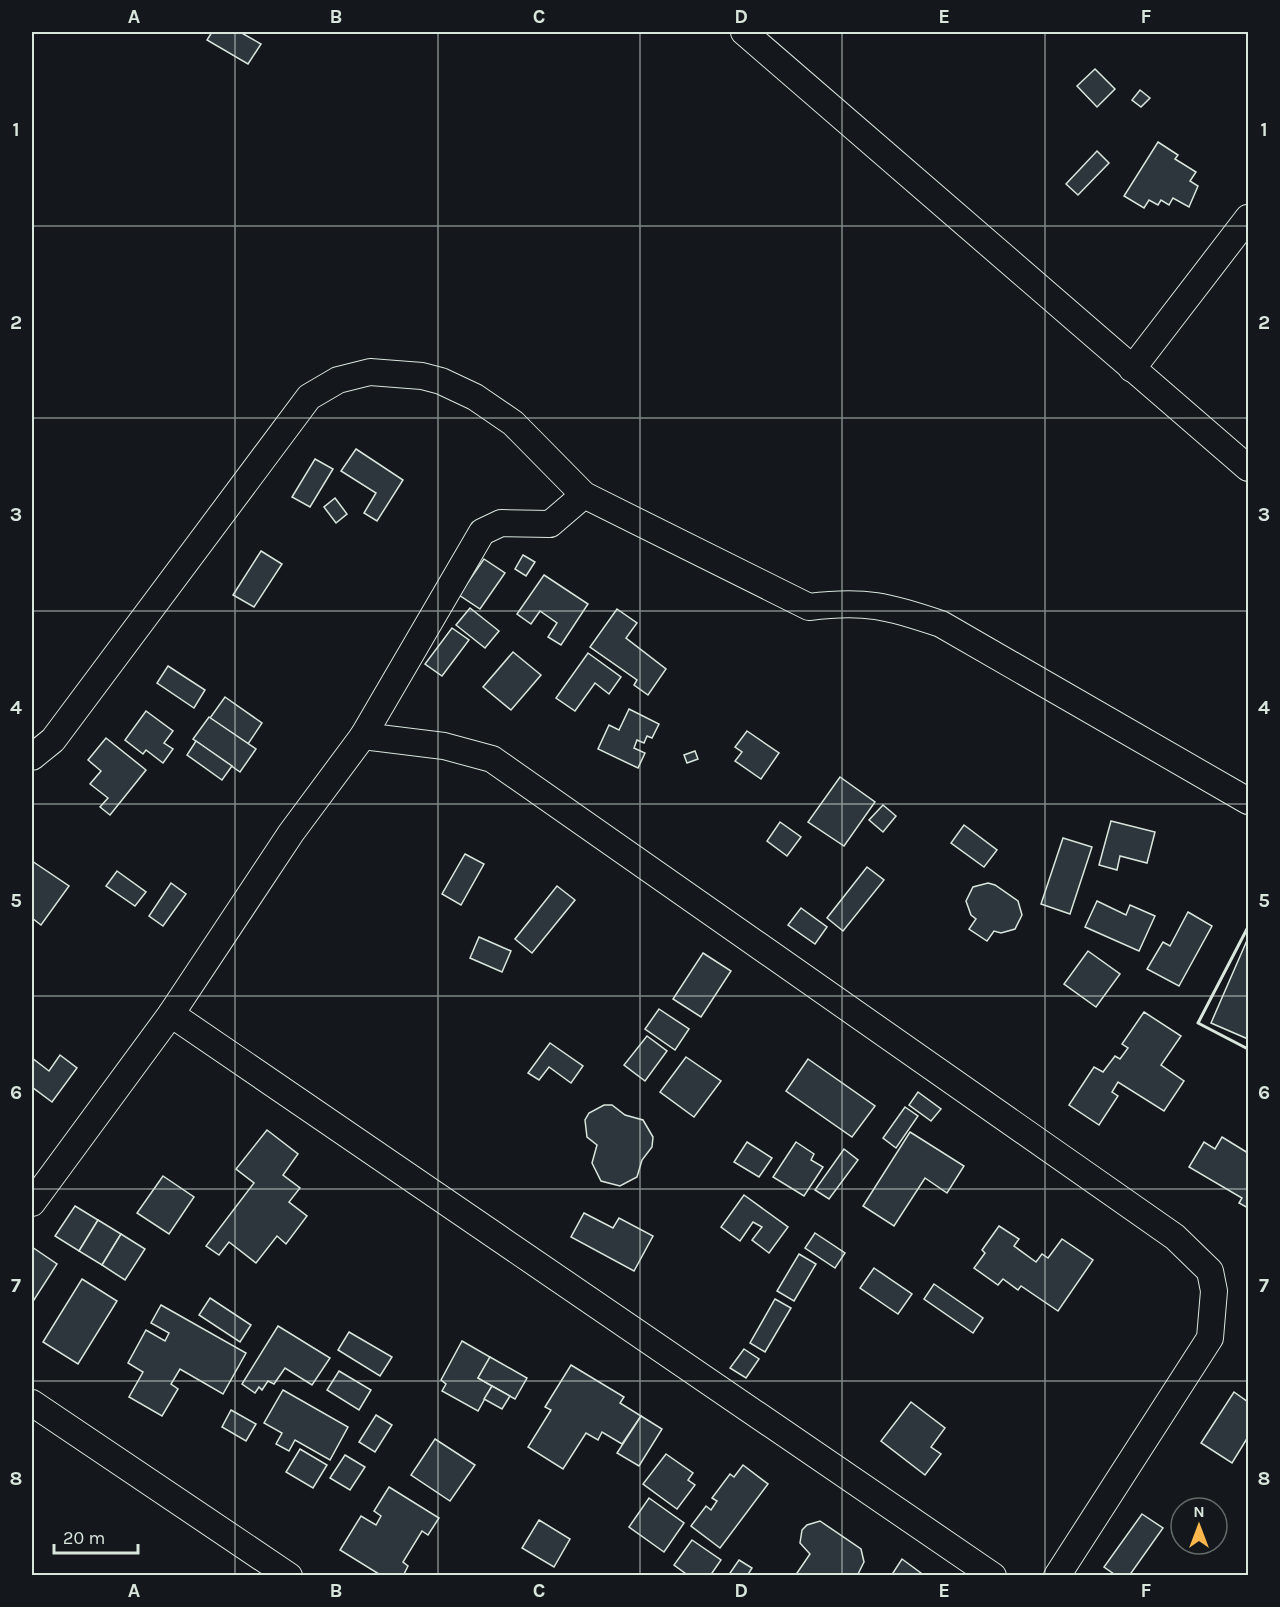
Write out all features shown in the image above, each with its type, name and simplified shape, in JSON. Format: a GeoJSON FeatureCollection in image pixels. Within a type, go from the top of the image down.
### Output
{"type":"FeatureCollection","features":[{"type":"Feature","properties":{"kind":"street"},"geometry":{"type":"LineString","coordinates":[[744,32],[1248,468]]}},
{"type":"Feature","properties":{"kind":"street"},"geometry":{"type":"LineString","coordinates":[[1132,369],[1248,218]]}},
{"type":"Feature","properties":{"kind":"street"},"geometry":{"type":"LineString","coordinates":[[32,757],[53,740],[309,397],[339,380],[370,372],[403,374],[441,381],[475,397],[513,423],[584,495],[809,607],[847,603],[886,606],[941,624],[1248,801]]}},
{"type":"Feature","properties":{"kind":"street"},"geometry":{"type":"LineString","coordinates":[[32,1203],[171,1014],[291,833],[363,736],[482,532],[501,523],[550,524],[584,495]]}},
{"type":"Feature","properties":{"kind":"street"},"geometry":{"type":"LineString","coordinates":[[363,736],[444,746],[492,759],[1175,1237],[1210,1271],[1214,1291],[1210,1338],[1057,1575]]}},
{"type":"Feature","properties":{"kind":"street"},"geometry":{"type":"LineString","coordinates":[[171,1014],[993,1575]]}},
{"type":"Feature","properties":{"kind":"street"},"geometry":{"type":"LineString","coordinates":[[32,1403],[290,1575]]}},
{"type":"Feature","properties":{"kind":"building"},"geometry":{"type":"Polygon","coordinates":[[[212,32],[240,32],[261,44],[248,64],[207,40],[212,32]]]}},
{"type":"Feature","properties":{"kind":"building"},"geometry":{"type":"Polygon","coordinates":[[[1095,69],[1115,89],[1097,107],[1077,86],[1095,69]]]}},
{"type":"Feature","properties":{"kind":"building"},"geometry":{"type":"Polygon","coordinates":[[[1140,90],[1150,98],[1141,107],[1132,100],[1140,90]]]}},
{"type":"Feature","properties":{"kind":"building"},"geometry":{"type":"Polygon","coordinates":[[[1158,142],[1178,155],[1175,159],[1196,172],[1190,181],[1198,186],[1189,207],[1173,198],[1169,205],[1161,200],[1158,205],[1149,200],[1144,208],[1124,196],[1158,142]]]}},
{"type":"Feature","properties":{"kind":"building"},"geometry":{"type":"Polygon","coordinates":[[[1097,151],[1109,163],[1078,195],[1066,184],[1097,151]]]}},
{"type":"Feature","properties":{"kind":"building"},"geometry":{"type":"Polygon","coordinates":[[[356,449],[403,480],[377,521],[364,513],[376,493],[341,471],[356,449]]]}},
{"type":"Feature","properties":{"kind":"building"},"geometry":{"type":"Polygon","coordinates":[[[315,459],[333,469],[310,507],[292,497],[315,459]]]}},
{"type":"Feature","properties":{"kind":"building"},"geometry":{"type":"Polygon","coordinates":[[[335,498],[347,514],[336,523],[324,507],[335,498]]]}},
{"type":"Feature","properties":{"kind":"building"},"geometry":{"type":"Polygon","coordinates":[[[261,551],[282,564],[254,607],[233,595],[261,551]]]}},
{"type":"Feature","properties":{"kind":"building"},"geometry":{"type":"Polygon","coordinates":[[[523,555],[535,562],[526,576],[515,569],[523,555]]]}},
{"type":"Feature","properties":{"kind":"building"},"geometry":{"type":"Polygon","coordinates":[[[484,559],[505,573],[480,609],[459,595],[484,559]]]}},
{"type":"Feature","properties":{"kind":"building"},"geometry":{"type":"Polygon","coordinates":[[[544,575],[588,604],[561,645],[548,637],[557,623],[540,611],[531,624],[517,614],[544,575]]]}},
{"type":"Feature","properties":{"kind":"building"},"geometry":{"type":"Polygon","coordinates":[[[470,608],[499,631],[485,648],[456,625],[470,608]]]}},
{"type":"Feature","properties":{"kind":"building"},"geometry":{"type":"Polygon","coordinates":[[[617,609],[637,623],[626,638],[666,669],[648,695],[634,685],[637,680],[590,647],[617,609]]]}},
{"type":"Feature","properties":{"kind":"building"},"geometry":{"type":"Polygon","coordinates":[[[452,628],[469,640],[442,676],[425,664],[452,628]]]}},
{"type":"Feature","properties":{"kind":"building"},"geometry":{"type":"Polygon","coordinates":[[[513,652],[541,675],[511,710],[483,687],[513,652]]]}},
{"type":"Feature","properties":{"kind":"building"},"geometry":{"type":"Polygon","coordinates":[[[588,653],[621,677],[609,694],[595,683],[575,711],[556,698],[588,653]]]}},
{"type":"Feature","properties":{"kind":"building"},"geometry":{"type":"Polygon","coordinates":[[[168,666],[205,690],[194,708],[157,683],[168,666]]]}},
{"type":"Feature","properties":{"kind":"building"},"geometry":{"type":"Polygon","coordinates":[[[225,697],[262,723],[248,744],[210,718],[225,697]]]}},
{"type":"Feature","properties":{"kind":"building"},"geometry":{"type":"Polygon","coordinates":[[[629,709],[659,724],[652,738],[647,736],[644,743],[637,740],[634,748],[645,753],[638,768],[598,749],[609,725],[619,730],[629,709]]]}},
{"type":"Feature","properties":{"kind":"building"},"geometry":{"type":"Polygon","coordinates":[[[146,711],[173,731],[164,743],[173,749],[163,763],[146,750],[143,754],[125,740],[146,711]]]}},
{"type":"Feature","properties":{"kind":"building"},"geometry":{"type":"Polygon","coordinates":[[[209,717],[256,749],[240,772],[193,739],[209,717]]]}},
{"type":"Feature","properties":{"kind":"building"},"geometry":{"type":"Polygon","coordinates":[[[747,731],[779,753],[761,779],[735,761],[742,752],[735,747],[747,731]]]}},
{"type":"Feature","properties":{"kind":"building"},"geometry":{"type":"Polygon","coordinates":[[[106,738],[146,770],[110,815],[100,807],[108,798],[90,784],[101,771],[88,760],[106,738]]]}},
{"type":"Feature","properties":{"kind":"building"},"geometry":{"type":"Polygon","coordinates":[[[196,741],[232,766],[222,780],[187,755],[196,741]]]}},
{"type":"Feature","properties":{"kind":"building"},"geometry":{"type":"Polygon","coordinates":[[[695,751],[698,759],[687,763],[684,755],[695,751]]]}},
{"type":"Feature","properties":{"kind":"building"},"geometry":{"type":"Polygon","coordinates":[[[840,777],[875,802],[844,846],[808,822],[840,777]]]}},
{"type":"Feature","properties":{"kind":"building"},"geometry":{"type":"Polygon","coordinates":[[[883,805],[896,816],[883,832],[869,820],[883,805]]]}},
{"type":"Feature","properties":{"kind":"building"},"geometry":{"type":"Polygon","coordinates":[[[1111,821],[1155,832],[1147,863],[1120,856],[1117,870],[1099,865],[1111,821]]]}},
{"type":"Feature","properties":{"kind":"building"},"geometry":{"type":"Polygon","coordinates":[[[780,822],[801,837],[787,856],[767,841],[780,822]]]}},
{"type":"Feature","properties":{"kind":"building"},"geometry":{"type":"Polygon","coordinates":[[[964,825],[997,850],[984,867],[951,843],[964,825]]]}},
{"type":"Feature","properties":{"kind":"building"},"geometry":{"type":"Polygon","coordinates":[[[1063,838],[1092,847],[1070,914],[1041,904],[1063,838]]]}},
{"type":"Feature","properties":{"kind":"building"},"geometry":{"type":"Polygon","coordinates":[[[465,854],[484,864],[461,905],[442,894],[465,854]]]}},
{"type":"Feature","properties":{"kind":"building"},"geometry":{"type":"Polygon","coordinates":[[[32,861],[69,886],[41,925],[32,918],[32,861]]]}},
{"type":"Feature","properties":{"kind":"building"},"geometry":{"type":"Polygon","coordinates":[[[867,867],[884,880],[843,931],[827,918],[867,867]]]}},
{"type":"Feature","properties":{"kind":"building"},"geometry":{"type":"Polygon","coordinates":[[[117,871],[146,892],[135,906],[106,886],[117,871]]]}},
{"type":"Feature","properties":{"kind":"building"},"geometry":{"type":"Polygon","coordinates":[[[171,883],[186,894],[163,926],[149,916],[171,883]]]}},
{"type":"Feature","properties":{"kind":"building"},"geometry":{"type":"Polygon","coordinates":[[[988,883],[995,885],[1018,901],[1022,915],[1015,929],[1001,933],[994,931],[987,941],[969,929],[976,919],[971,915],[966,901],[973,887],[988,883]]]}},
{"type":"Feature","properties":{"kind":"building"},"geometry":{"type":"Polygon","coordinates":[[[557,886],[575,900],[532,953],[515,939],[557,886]]]}},
{"type":"Feature","properties":{"kind":"building"},"geometry":{"type":"Polygon","coordinates":[[[1097,901],[1126,915],[1130,905],[1155,916],[1139,951],[1085,927],[1097,901]]]}},
{"type":"Feature","properties":{"kind":"building"},"geometry":{"type":"Polygon","coordinates":[[[801,908],[827,927],[815,944],[788,925],[801,908]]]}},
{"type":"Feature","properties":{"kind":"building"},"geometry":{"type":"Polygon","coordinates":[[[1188,912],[1212,926],[1179,986],[1147,969],[1163,942],[1170,946],[1188,912]]]}},
{"type":"Feature","properties":{"kind":"building"},"geometry":{"type":"Polygon","coordinates":[[[479,937],[511,951],[502,972],[470,958],[479,937]]]}},
{"type":"Feature","properties":{"kind":"building"},"geometry":{"type":"Polygon","coordinates":[[[1248,938],[1248,1039],[1211,1023],[1248,938]]]}},
{"type":"Feature","properties":{"kind":"building"},"geometry":{"type":"Polygon","coordinates":[[[1088,951],[1120,974],[1096,1007],[1064,984],[1088,951]]]}},
{"type":"Feature","properties":{"kind":"building"},"geometry":{"type":"Polygon","coordinates":[[[703,953],[731,971],[701,1017],[673,999],[703,953]]]}},
{"type":"Feature","properties":{"kind":"building"},"geometry":{"type":"Polygon","coordinates":[[[659,1009],[689,1029],[675,1050],[645,1029],[659,1009]]]}},
{"type":"Feature","properties":{"kind":"building"},"geometry":{"type":"Polygon","coordinates":[[[1144,1012],[1181,1036],[1161,1065],[1184,1081],[1164,1111],[1118,1082],[1112,1092],[1118,1096],[1099,1125],[1069,1105],[1094,1067],[1103,1072],[1115,1056],[1120,1059],[1128,1048],[1122,1044],[1144,1012]]]}},
{"type":"Feature","properties":{"kind":"building"},"geometry":{"type":"Polygon","coordinates":[[[647,1036],[667,1051],[645,1081],[624,1065],[647,1036]]]}},
{"type":"Feature","properties":{"kind":"building"},"geometry":{"type":"Polygon","coordinates":[[[550,1043],[583,1066],[571,1083],[549,1067],[539,1080],[528,1073],[550,1043]]]}},
{"type":"Feature","properties":{"kind":"building"},"geometry":{"type":"Polygon","coordinates":[[[60,1055],[77,1068],[52,1102],[32,1087],[32,1058],[49,1071],[60,1055]]]}},
{"type":"Feature","properties":{"kind":"building"},"geometry":{"type":"Polygon","coordinates":[[[686,1057],[721,1081],[694,1117],[660,1092],[686,1057]]]}},
{"type":"Feature","properties":{"kind":"building"},"geometry":{"type":"Polygon","coordinates":[[[808,1059],[875,1106],[852,1137],[786,1091],[808,1059]]]}},
{"type":"Feature","properties":{"kind":"building"},"geometry":{"type":"Polygon","coordinates":[[[918,1092],[941,1109],[931,1121],[909,1105],[918,1092]]]}},
{"type":"Feature","properties":{"kind":"building"},"geometry":{"type":"Polygon","coordinates":[[[604,1105],[612,1105],[625,1115],[643,1120],[653,1137],[652,1147],[642,1160],[637,1177],[620,1186],[601,1181],[592,1163],[597,1145],[587,1137],[585,1120],[589,1113],[604,1105]]]}},
{"type":"Feature","properties":{"kind":"building"},"geometry":{"type":"Polygon","coordinates":[[[905,1107],[918,1116],[896,1148],[883,1138],[905,1107]]]}},
{"type":"Feature","properties":{"kind":"building"},"geometry":{"type":"Polygon","coordinates":[[[267,1130],[298,1154],[283,1175],[300,1188],[289,1202],[307,1216],[286,1244],[277,1236],[256,1263],[229,1242],[219,1255],[206,1246],[254,1183],[236,1169],[267,1130]]]}},
{"type":"Feature","properties":{"kind":"building"},"geometry":{"type":"Polygon","coordinates":[[[910,1132],[964,1166],[947,1193],[925,1178],[894,1226],[863,1206],[910,1132]]]}},
{"type":"Feature","properties":{"kind":"building"},"geometry":{"type":"Polygon","coordinates":[[[1222,1137],[1248,1153],[1248,1208],[1239,1203],[1242,1198],[1189,1167],[1204,1142],[1215,1149],[1222,1137]]]}},
{"type":"Feature","properties":{"kind":"building"},"geometry":{"type":"Polygon","coordinates":[[[747,1142],[772,1158],[759,1177],[734,1162],[747,1142]]]}},
{"type":"Feature","properties":{"kind":"building"},"geometry":{"type":"Polygon","coordinates":[[[796,1142],[814,1154],[811,1160],[823,1167],[804,1196],[773,1177],[796,1142]]]}},
{"type":"Feature","properties":{"kind":"building"},"geometry":{"type":"Polygon","coordinates":[[[844,1149],[858,1160],[829,1199],[815,1190],[844,1149]]]}},
{"type":"Feature","properties":{"kind":"building"},"geometry":{"type":"Polygon","coordinates":[[[163,1176],[194,1197],[169,1234],[137,1213],[163,1176]]]}},
{"type":"Feature","properties":{"kind":"building"},"geometry":{"type":"Polygon","coordinates":[[[744,1195],[788,1227],[769,1253],[752,1240],[762,1227],[753,1222],[740,1241],[721,1227],[744,1195]]]}},
{"type":"Feature","properties":{"kind":"building"},"geometry":{"type":"Polygon","coordinates":[[[75,1206],[98,1220],[79,1251],[55,1236],[75,1206]]]}},
{"type":"Feature","properties":{"kind":"building"},"geometry":{"type":"Polygon","coordinates":[[[584,1213],[613,1228],[619,1218],[653,1236],[634,1271],[571,1237],[584,1213]]]}},
{"type":"Feature","properties":{"kind":"building"},"geometry":{"type":"Polygon","coordinates":[[[98,1220],[121,1234],[102,1265],[79,1251],[98,1220]]]}},
{"type":"Feature","properties":{"kind":"building"},"geometry":{"type":"Polygon","coordinates":[[[999,1226],[1019,1239],[1014,1246],[1036,1262],[1042,1254],[1048,1258],[1062,1239],[1093,1260],[1058,1311],[1021,1286],[1018,1290],[1003,1279],[998,1285],[974,1268],[985,1253],[982,1250],[999,1226]]]}},
{"type":"Feature","properties":{"kind":"building"},"geometry":{"type":"Polygon","coordinates":[[[815,1233],[845,1253],[835,1268],[805,1248],[815,1233]]]}},
{"type":"Feature","properties":{"kind":"building"},"geometry":{"type":"Polygon","coordinates":[[[121,1234],[145,1249],[125,1280],[102,1265],[121,1234]]]}},
{"type":"Feature","properties":{"kind":"building"},"geometry":{"type":"Polygon","coordinates":[[[32,1247],[57,1264],[32,1303],[32,1247]]]}},
{"type":"Feature","properties":{"kind":"building"},"geometry":{"type":"Polygon","coordinates":[[[799,1254],[816,1264],[794,1301],[777,1291],[799,1254]]]}},
{"type":"Feature","properties":{"kind":"building"},"geometry":{"type":"Polygon","coordinates":[[[874,1268],[912,1294],[898,1314],[860,1288],[874,1268]]]}},
{"type":"Feature","properties":{"kind":"building"},"geometry":{"type":"Polygon","coordinates":[[[82,1279],[117,1301],[78,1364],[43,1342],[82,1279]]]}},
{"type":"Feature","properties":{"kind":"building"},"geometry":{"type":"Polygon","coordinates":[[[934,1284],[983,1318],[973,1333],[924,1299],[934,1284]]]}},
{"type":"Feature","properties":{"kind":"building"},"geometry":{"type":"Polygon","coordinates":[[[210,1298],[251,1325],[240,1342],[199,1315],[210,1298]]]}},
{"type":"Feature","properties":{"kind":"building"},"geometry":{"type":"Polygon","coordinates":[[[775,1299],[791,1308],[765,1352],[750,1343],[775,1299]]]}},
{"type":"Feature","properties":{"kind":"building"},"geometry":{"type":"Polygon","coordinates":[[[161,1305],[246,1353],[223,1394],[180,1369],[171,1384],[178,1389],[162,1416],[129,1397],[143,1372],[128,1363],[146,1330],[165,1341],[169,1333],[151,1323],[161,1305]]]}},
{"type":"Feature","properties":{"kind":"building"},"geometry":{"type":"Polygon","coordinates":[[[278,1326],[330,1358],[312,1385],[285,1368],[274,1384],[268,1381],[262,1390],[259,1387],[255,1393],[242,1384],[278,1326]]]}},
{"type":"Feature","properties":{"kind":"building"},"geometry":{"type":"Polygon","coordinates":[[[349,1332],[392,1357],[380,1376],[338,1350],[349,1332]]]}},
{"type":"Feature","properties":{"kind":"building"},"geometry":{"type":"Polygon","coordinates":[[[462,1341],[490,1357],[478,1378],[492,1386],[478,1411],[442,1391],[446,1384],[441,1380],[462,1341]]]}},
{"type":"Feature","properties":{"kind":"building"},"geometry":{"type":"Polygon","coordinates":[[[744,1349],[759,1359],[746,1378],[730,1368],[744,1349]]]}},
{"type":"Feature","properties":{"kind":"building"},"geometry":{"type":"Polygon","coordinates":[[[490,1357],[527,1378],[515,1399],[478,1378],[490,1357]]]}},
{"type":"Feature","properties":{"kind":"building"},"geometry":{"type":"Polygon","coordinates":[[[571,1365],[624,1397],[620,1403],[641,1416],[622,1444],[602,1432],[598,1440],[586,1433],[563,1469],[528,1447],[551,1410],[545,1407],[571,1365]]]}},
{"type":"Feature","properties":{"kind":"building"},"geometry":{"type":"Polygon","coordinates":[[[339,1371],[371,1390],[359,1410],[327,1390],[339,1371]]]}},
{"type":"Feature","properties":{"kind":"building"},"geometry":{"type":"Polygon","coordinates":[[[492,1386],[510,1396],[502,1409],[484,1399],[492,1386]]]}},
{"type":"Feature","properties":{"kind":"building"},"geometry":{"type":"Polygon","coordinates":[[[283,1390],[348,1427],[330,1460],[295,1440],[289,1451],[276,1444],[282,1433],[264,1423],[283,1390]]]}},
{"type":"Feature","properties":{"kind":"building"},"geometry":{"type":"Polygon","coordinates":[[[1234,1392],[1248,1402],[1248,1437],[1232,1463],[1201,1443],[1234,1392]]]}},
{"type":"Feature","properties":{"kind":"building"},"geometry":{"type":"Polygon","coordinates":[[[911,1402],[945,1428],[931,1447],[941,1454],[925,1475],[881,1441],[911,1402]]]}},
{"type":"Feature","properties":{"kind":"building"},"geometry":{"type":"Polygon","coordinates":[[[231,1410],[256,1424],[246,1441],[222,1427],[231,1410]]]}},
{"type":"Feature","properties":{"kind":"building"},"geometry":{"type":"Polygon","coordinates":[[[376,1415],[392,1425],[375,1452],[359,1442],[376,1415]]]}},
{"type":"Feature","properties":{"kind":"building"},"geometry":{"type":"Polygon","coordinates":[[[641,1416],[662,1429],[639,1466],[617,1453],[641,1416]]]}},
{"type":"Feature","properties":{"kind":"building"},"geometry":{"type":"Polygon","coordinates":[[[435,1439],[475,1465],[450,1501],[411,1475],[435,1439]]]}},
{"type":"Feature","properties":{"kind":"building"},"geometry":{"type":"Polygon","coordinates":[[[300,1449],[327,1465],[313,1488],[286,1472],[300,1449]]]}},
{"type":"Feature","properties":{"kind":"building"},"geometry":{"type":"Polygon","coordinates":[[[666,1454],[693,1473],[688,1480],[695,1485],[677,1509],[643,1484],[666,1454]]]}},
{"type":"Feature","properties":{"kind":"building"},"geometry":{"type":"Polygon","coordinates":[[[345,1455],[365,1467],[350,1490],[330,1478],[345,1455]]]}},
{"type":"Feature","properties":{"kind":"building"},"geometry":{"type":"Polygon","coordinates":[[[743,1465],[768,1484],[720,1548],[691,1526],[706,1506],[711,1510],[717,1501],[712,1498],[730,1474],[734,1477],[743,1465]]]}},
{"type":"Feature","properties":{"kind":"building"},"geometry":{"type":"Polygon","coordinates":[[[389,1487],[439,1518],[428,1535],[422,1531],[403,1562],[408,1566],[403,1576],[382,1576],[340,1550],[361,1516],[376,1525],[381,1516],[374,1511],[389,1487]]]}},
{"type":"Feature","properties":{"kind":"building"},"geometry":{"type":"Polygon","coordinates":[[[649,1498],[684,1523],[664,1552],[629,1527],[649,1498]]]}},
{"type":"Feature","properties":{"kind":"building"},"geometry":{"type":"Polygon","coordinates":[[[1142,1514],[1163,1528],[1129,1576],[1117,1576],[1104,1567],[1142,1514]]]}},
{"type":"Feature","properties":{"kind":"building"},"geometry":{"type":"Polygon","coordinates":[[[539,1520],[570,1539],[554,1567],[522,1548],[539,1520]]]}},
{"type":"Feature","properties":{"kind":"building"},"geometry":{"type":"Polygon","coordinates":[[[820,1521],[861,1549],[864,1562],[858,1574],[795,1576],[810,1554],[800,1543],[802,1530],[807,1525],[820,1521]]]}},
{"type":"Feature","properties":{"kind":"building"},"geometry":{"type":"Polygon","coordinates":[[[692,1540],[721,1560],[710,1576],[689,1576],[674,1565],[692,1540]]]}},
{"type":"Feature","properties":{"kind":"building"},"geometry":{"type":"Polygon","coordinates":[[[902,1559],[925,1576],[891,1576],[902,1559]]]}},
{"type":"Feature","properties":{"kind":"building"},"geometry":{"type":"Polygon","coordinates":[[[739,1560],[752,1568],[747,1576],[728,1576],[739,1560]]]}},
{"type":"Feature","properties":{"kind":"wall"},"geometry":{"type":"LineString","coordinates":[[1248,927],[1198,1023],[1248,1049]]}}]}
